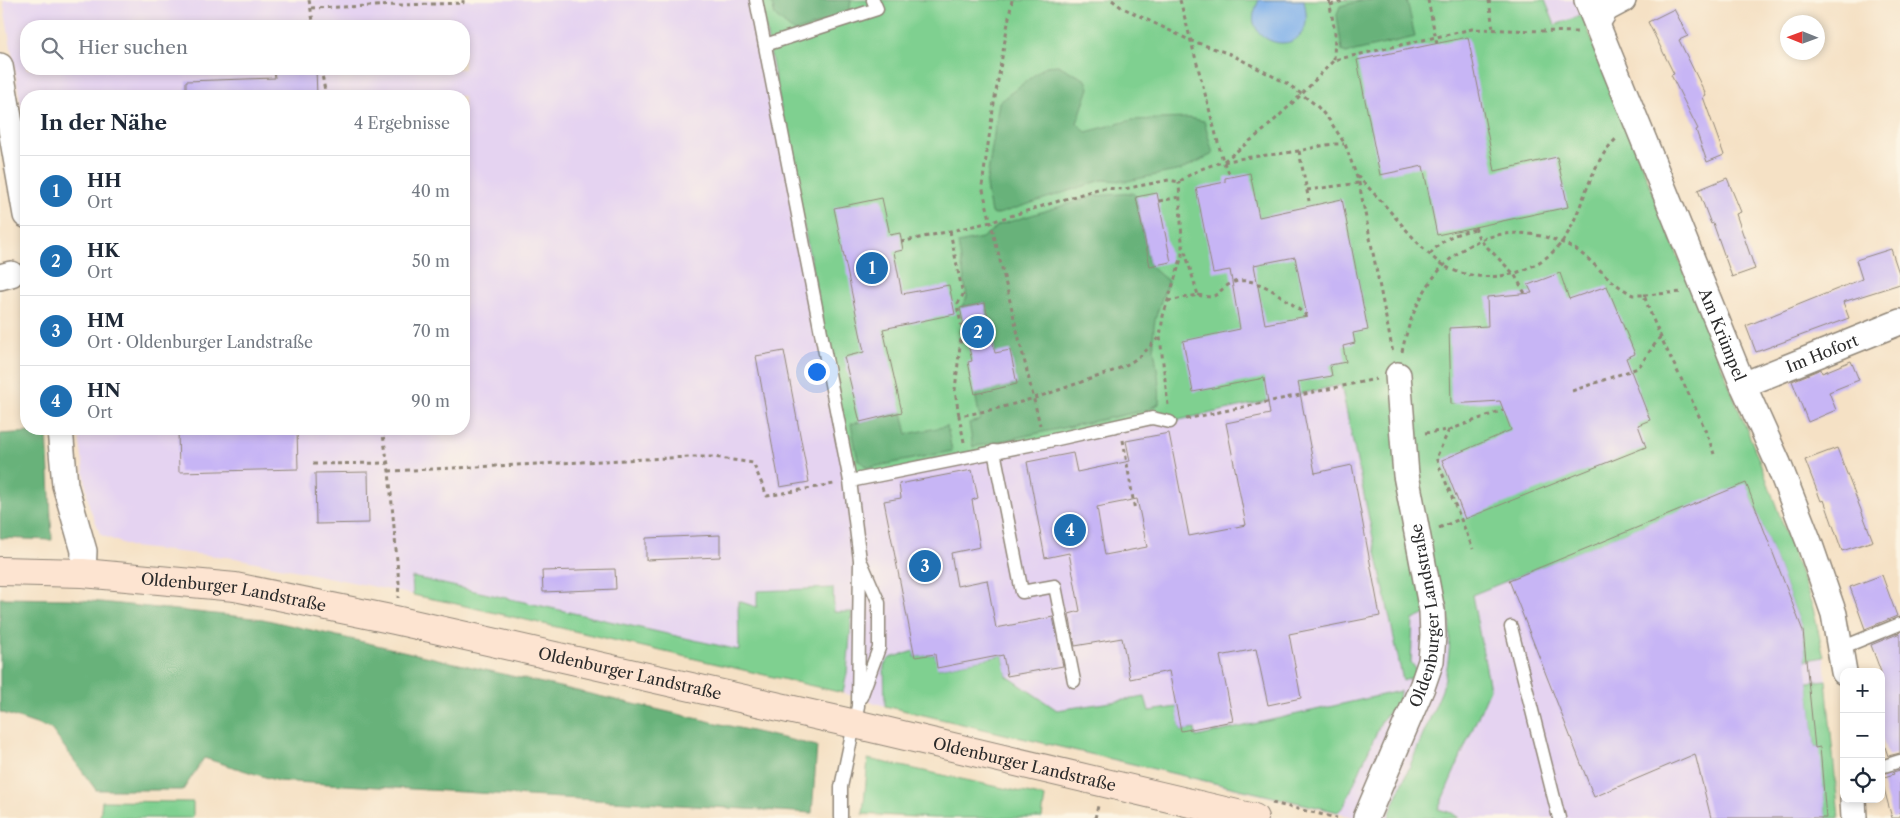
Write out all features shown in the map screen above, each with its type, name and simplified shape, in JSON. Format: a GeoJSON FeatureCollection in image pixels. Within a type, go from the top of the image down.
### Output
{"type":"FeatureCollection","features":[{"type":"Feature","properties":{"kind":"street","name":"Am Krümpel"},"geometry":{"type":"LineString","coordinates":[[1587,0],[1743,385],[1778,462],[1809,542],[1834,614],[1844,668]]}},
{"type":"Feature","properties":{"kind":"street"},"geometry":{"type":"LineString","coordinates":[[1596,23],[1606,9],[1623,0]]}},
{"type":"Feature","properties":{"kind":"street"},"geometry":{"type":"LineString","coordinates":[[0,66],[20,181]]}},
{"type":"Feature","properties":{"kind":"street","name":"Im Hofort"},"geometry":{"type":"LineString","coordinates":[[1743,385],[1900,322]]}},
{"type":"Feature","properties":{"kind":"street","name":"Oldenburger Landstraße"},"geometry":{"type":"LineString","coordinates":[[1366,818],[1422,687],[1430,661],[1433,636],[1432,611],[1410,501],[1402,435],[1398,375]]}},
{"type":"Feature","properties":{"kind":"street"},"geometry":{"type":"LineString","coordinates":[[61,435],[65,485],[84,551],[83,574]]}},
{"type":"Feature","properties":{"kind":"street","name":"Oldenburger Landstraße"},"geometry":{"type":"LineString","coordinates":[[0,571],[83,574],[235,587],[856,715],[1254,818]]}},
{"type":"Feature","properties":{"kind":"street"},"geometry":{"type":"LineString","coordinates":[[1853,803],[1854,818]]}},
{"type":"Feature","properties":{"kind":"lane"},"geometry":{"type":"LineString","coordinates":[[756,0],[850,481],[860,560],[856,715]]}},
{"type":"Feature","properties":{"kind":"lane"},"geometry":{"type":"LineString","coordinates":[[765,45],[877,10],[874,0]]}},
{"type":"Feature","properties":{"kind":"lane"},"geometry":{"type":"LineString","coordinates":[[850,481],[1152,418],[1170,422]]}},
{"type":"Feature","properties":{"kind":"lane"},"geometry":{"type":"LineString","coordinates":[[994,451],[1022,592],[1056,586],[1074,681]]}},
{"type":"Feature","properties":{"kind":"lane"},"geometry":{"type":"LineString","coordinates":[[841,818],[842,788],[856,715],[879,648],[879,603],[860,560]]}},
{"type":"Feature","properties":{"kind":"lane"},"geometry":{"type":"LineString","coordinates":[[1841,648],[1900,624]]}},
{"type":"Feature","properties":{"kind":"lane"},"geometry":{"type":"LineString","coordinates":[[1511,627],[1559,818]]}},
{"type":"Feature","properties":{"kind":"lane"},"geometry":{"type":"LineString","coordinates":[[1885,766],[1900,761]]}},
{"type":"Feature","properties":{"kind":"path"},"geometry":{"type":"LineString","coordinates":[[309,0],[313,20]]}},
{"type":"Feature","properties":{"kind":"path"},"geometry":{"type":"LineString","coordinates":[[310,8],[463,3],[463,0]]}},
{"type":"Feature","properties":{"kind":"path"},"geometry":{"type":"LineString","coordinates":[[1012,0],[982,186],[1044,442]]}},
{"type":"Feature","properties":{"kind":"path"},"geometry":{"type":"LineString","coordinates":[[1112,0],[1121,7],[1189,40],[1230,54],[1288,84],[1316,105],[1345,144],[1359,184],[1398,375]]}},
{"type":"Feature","properties":{"kind":"path"},"geometry":{"type":"LineString","coordinates":[[1180,0],[1189,40],[1223,162],[1229,173]]}},
{"type":"Feature","properties":{"kind":"path"},"geometry":{"type":"LineString","coordinates":[[1334,60],[1335,32],[1330,2],[1346,0]]}},
{"type":"Feature","properties":{"kind":"path"},"geometry":{"type":"LineString","coordinates":[[1428,0],[1437,44]]}},
{"type":"Feature","properties":{"kind":"path"},"geometry":{"type":"LineString","coordinates":[[1489,0],[1493,29]]}},
{"type":"Feature","properties":{"kind":"path"},"geometry":{"type":"LineString","coordinates":[[1223,162],[1264,130],[1334,60],[1472,29],[1562,33],[1583,32],[1596,23]]}},
{"type":"Feature","properties":{"kind":"path"},"geometry":{"type":"LineString","coordinates":[[322,75],[325,90]]}},
{"type":"Feature","properties":{"kind":"path"},"geometry":{"type":"LineString","coordinates":[[1356,175],[1430,254],[1444,266],[1466,274],[1490,277],[1514,274],[1530,268],[1563,243],[1576,218],[1599,161],[1611,142],[1627,128],[1637,125]]}},
{"type":"Feature","properties":{"kind":"path"},"geometry":{"type":"LineString","coordinates":[[901,242],[991,222],[1101,188],[1124,189],[1169,180],[1179,182],[1193,171],[1223,162],[1299,151],[1333,143],[1345,144]]}},
{"type":"Feature","properties":{"kind":"path"},"geometry":{"type":"LineString","coordinates":[[1299,151],[1309,201]]}},
{"type":"Feature","properties":{"kind":"path"},"geometry":{"type":"LineString","coordinates":[[1179,182],[1182,256],[1163,316],[1160,337],[1170,422],[1341,385],[1398,375]]}},
{"type":"Feature","properties":{"kind":"path"},"geometry":{"type":"LineString","coordinates":[[1307,190],[1359,184]]}},
{"type":"Feature","properties":{"kind":"path"},"geometry":{"type":"LineString","coordinates":[[1158,201],[1180,197]]}},
{"type":"Feature","properties":{"kind":"path"},"geometry":{"type":"LineString","coordinates":[[1430,254],[1440,242],[1451,235],[1476,228],[1479,239],[1514,274],[1526,295]]}},
{"type":"Feature","properties":{"kind":"path"},"geometry":{"type":"LineString","coordinates":[[950,231],[963,295],[957,305],[962,328],[955,390],[968,457]]}},
{"type":"Feature","properties":{"kind":"path"},"geometry":{"type":"LineString","coordinates":[[1398,375],[1411,318],[1429,284],[1456,253],[1479,239],[1518,234],[1536,236],[1563,243],[1586,257],[1612,282],[1632,294],[1705,292]]}},
{"type":"Feature","properties":{"kind":"path"},"geometry":{"type":"LineString","coordinates":[[1182,242],[1198,295]]}},
{"type":"Feature","properties":{"kind":"path"},"geometry":{"type":"LineString","coordinates":[[1168,300],[1198,295],[1209,298],[1218,295],[1228,285],[1236,282],[1256,283],[1278,293],[1307,316]]}},
{"type":"Feature","properties":{"kind":"path"},"geometry":{"type":"LineString","coordinates":[[1644,295],[1660,337],[1706,430],[1714,454]]}},
{"type":"Feature","properties":{"kind":"path"},"geometry":{"type":"LineString","coordinates":[[959,416],[986,412],[1034,399],[1122,366],[1139,356],[1160,337]]}},
{"type":"Feature","properties":{"kind":"path"},"geometry":{"type":"LineString","coordinates":[[1572,391],[1638,368],[1660,337]]}},
{"type":"Feature","properties":{"kind":"path"},"geometry":{"type":"LineString","coordinates":[[1402,435],[1449,430],[1503,410]]}},
{"type":"Feature","properties":{"kind":"path"},"geometry":{"type":"LineString","coordinates":[[1120,425],[1136,511]]}},
{"type":"Feature","properties":{"kind":"path"},"geometry":{"type":"LineString","coordinates":[[1449,430],[1436,458],[1473,549]]}},
{"type":"Feature","properties":{"kind":"path"},"geometry":{"type":"LineString","coordinates":[[383,435],[389,471],[399,583],[395,620]]}},
{"type":"Feature","properties":{"kind":"path"},"geometry":{"type":"LineString","coordinates":[[389,471],[713,458],[753,463],[768,496],[850,481]]}},
{"type":"Feature","properties":{"kind":"path"},"geometry":{"type":"LineString","coordinates":[[313,464],[388,463]]}},
{"type":"Feature","properties":{"kind":"path"},"geometry":{"type":"LineString","coordinates":[[1095,818],[1099,803]]}},
{"type":"Feature","properties":{"kind":"shaded area"},"geometry":{"type":"Polygon","coordinates":[[[3,0],[1576,0],[1765,475],[1813,608],[1824,657],[1839,818],[1358,818],[885,706],[843,693],[448,602],[236,558],[132,547],[101,535],[89,506],[79,435],[470,435],[470,90],[20,90],[20,101],[3,0]]]}},
{"type":"Feature","properties":{"kind":"green space"},"geometry":{"type":"Polygon","coordinates":[[[760,0],[1545,0],[1555,25],[1582,15],[1765,475],[1813,608],[1824,657],[1806,660],[1803,631],[1746,484],[1472,595],[1490,689],[1438,809],[1452,813],[1459,818],[1389,818],[1442,690],[1447,670],[1449,615],[1447,605],[1413,620],[1411,662],[1416,669],[1414,677],[1403,681],[1341,385],[1170,422],[1152,418],[853,480],[760,0]]]}},
{"type":"Feature","properties":{"kind":"green space"},"geometry":{"type":"Polygon","coordinates":[[[771,0],[851,0],[849,14],[794,32],[775,16],[771,0]]]}},
{"type":"Feature","properties":{"kind":"green space"},"geometry":{"type":"Polygon","coordinates":[[[1364,0],[1407,0],[1415,37],[1346,53],[1342,51],[1337,15],[1340,6],[1364,0]]]}},
{"type":"Feature","properties":{"kind":"green space"},"geometry":{"type":"Polygon","coordinates":[[[1058,65],[1086,80],[1089,88],[1077,123],[1086,132],[1132,120],[1188,118],[1204,121],[1213,154],[1181,170],[1127,181],[1102,180],[995,215],[991,213],[986,186],[999,102],[1046,66],[1058,65]]]}},
{"type":"Feature","properties":{"kind":"green space"},"geometry":{"type":"Polygon","coordinates":[[[1133,193],[1136,197],[1150,266],[1168,281],[1155,320],[1153,336],[1160,394],[1159,404],[1147,410],[973,447],[969,423],[980,420],[975,393],[1017,384],[995,353],[985,303],[961,308],[967,297],[958,243],[982,238],[999,225],[1094,196],[1133,193]]]}},
{"type":"Feature","properties":{"kind":"green space"},"geometry":{"type":"Polygon","coordinates":[[[902,412],[907,434],[947,426],[952,451],[868,468],[858,460],[851,424],[902,412]]]}},
{"type":"Feature","properties":{"kind":"green space"},"geometry":{"type":"Polygon","coordinates":[[[20,433],[20,435],[47,435],[52,540],[0,538],[0,434],[20,433]]]}},
{"type":"Feature","properties":{"kind":"green space"},"geometry":{"type":"Polygon","coordinates":[[[412,577],[739,650],[738,601],[757,607],[757,591],[833,588],[834,612],[852,612],[847,673],[843,693],[413,595],[412,577]]]}},
{"type":"Feature","properties":{"kind":"green space"},"geometry":{"type":"Polygon","coordinates":[[[0,598],[71,599],[263,619],[817,746],[812,813],[278,781],[204,758],[183,790],[96,790],[51,729],[0,712],[0,598]]]}},
{"type":"Feature","properties":{"kind":"green space"},"geometry":{"type":"Polygon","coordinates":[[[914,651],[915,657],[935,654],[938,668],[1003,655],[1007,676],[1057,710],[1145,697],[1149,711],[1177,707],[1181,731],[1195,729],[1196,737],[1400,691],[1399,701],[1382,720],[1344,806],[1338,812],[885,706],[884,665],[890,658],[914,651]]]}},
{"type":"Feature","properties":{"kind":"green space"},"geometry":{"type":"Polygon","coordinates":[[[1826,680],[1839,818],[1826,818],[1819,747],[1815,748],[1808,682],[1826,680]]]}},
{"type":"Feature","properties":{"kind":"green space"},"geometry":{"type":"Polygon","coordinates":[[[868,759],[1045,797],[1042,818],[934,818],[863,814],[868,759]]]}},
{"type":"Feature","properties":{"kind":"green space"},"geometry":{"type":"Polygon","coordinates":[[[102,801],[193,802],[193,818],[100,818],[102,801]]]}},
{"type":"Feature","properties":{"kind":"water"},"geometry":{"type":"Polygon","coordinates":[[[1259,0],[1304,0],[1306,18],[1304,31],[1295,39],[1282,43],[1274,42],[1262,35],[1254,23],[1254,14],[1259,0]]]}},
{"type":"Feature","properties":{"kind":"building"},"geometry":{"type":"Polygon","coordinates":[[[1674,9],[1688,36],[1679,40],[1706,95],[1703,97],[1724,155],[1707,162],[1696,130],[1698,129],[1671,75],[1674,74],[1648,22],[1674,9]]]}},
{"type":"Feature","properties":{"kind":"building"},"geometry":{"type":"Polygon","coordinates":[[[1468,37],[1495,171],[1557,157],[1568,207],[1437,235],[1423,166],[1380,175],[1357,60],[1468,37]]]}},
{"type":"Feature","properties":{"kind":"building"},"geometry":{"type":"Polygon","coordinates":[[[275,75],[316,75],[317,90],[186,90],[186,81],[275,78],[275,75]]]}},
{"type":"Feature","properties":{"kind":"building"},"geometry":{"type":"Polygon","coordinates":[[[1250,173],[1259,217],[1342,199],[1368,330],[1353,333],[1355,343],[1343,346],[1346,362],[1330,365],[1332,376],[1298,382],[1315,473],[1352,465],[1380,616],[1289,634],[1301,698],[1268,705],[1256,649],[1220,656],[1233,721],[1181,731],[1169,671],[1130,679],[1122,638],[1075,646],[1069,614],[1080,611],[1069,553],[1045,558],[1027,462],[1073,453],[1077,472],[1130,461],[1126,441],[1169,433],[1189,536],[1246,525],[1226,423],[1270,414],[1264,378],[1193,392],[1183,341],[1240,329],[1230,270],[1213,273],[1196,188],[1225,182],[1225,178],[1250,173]],[[1295,257],[1254,265],[1265,324],[1307,316],[1295,257]],[[1137,499],[1097,507],[1105,555],[1147,547],[1137,499]]]}},
{"type":"Feature","properties":{"kind":"building"},"geometry":{"type":"Polygon","coordinates":[[[1727,178],[1741,212],[1736,214],[1755,269],[1732,277],[1713,223],[1711,224],[1698,190],[1727,178]]]}},
{"type":"Feature","properties":{"kind":"building"},"geometry":{"type":"Polygon","coordinates":[[[1157,193],[1171,262],[1150,266],[1136,197],[1157,193]]]}},
{"type":"Feature","properties":{"kind":"building"},"geometry":{"type":"Polygon","coordinates":[[[882,198],[890,235],[900,233],[903,250],[894,252],[902,294],[949,285],[955,314],[883,329],[902,412],[860,422],[844,357],[864,352],[834,208],[882,198]]]}},
{"type":"Feature","properties":{"kind":"building"},"geometry":{"type":"Polygon","coordinates":[[[1891,249],[1900,276],[1900,284],[1843,302],[1849,318],[1756,352],[1746,326],[1862,279],[1856,260],[1891,249]]]}},
{"type":"Feature","properties":{"kind":"building"},"geometry":{"type":"Polygon","coordinates":[[[1560,273],[1569,299],[1607,286],[1635,354],[1626,358],[1650,420],[1638,425],[1646,447],[1465,519],[1442,460],[1511,430],[1500,401],[1451,404],[1449,328],[1488,326],[1487,297],[1532,293],[1528,285],[1560,273]]]}},
{"type":"Feature","properties":{"kind":"building"},"geometry":{"type":"Polygon","coordinates":[[[985,303],[995,353],[1010,350],[1017,384],[975,394],[968,362],[972,361],[960,308],[985,303]]]}},
{"type":"Feature","properties":{"kind":"building"},"geometry":{"type":"Polygon","coordinates":[[[784,351],[809,482],[780,487],[756,356],[784,351]]]}},
{"type":"Feature","properties":{"kind":"building"},"geometry":{"type":"Polygon","coordinates":[[[1851,361],[1859,380],[1829,392],[1836,410],[1808,422],[1792,381],[1821,369],[1822,373],[1851,361]]]}},
{"type":"Feature","properties":{"kind":"building"},"geometry":{"type":"Polygon","coordinates":[[[178,435],[297,435],[298,469],[179,472],[178,435]]]}},
{"type":"Feature","properties":{"kind":"building"},"geometry":{"type":"Polygon","coordinates":[[[1837,448],[1873,541],[1842,551],[1824,500],[1821,501],[1805,460],[1837,448]]]}},
{"type":"Feature","properties":{"kind":"building"},"geometry":{"type":"Polygon","coordinates":[[[972,470],[978,498],[972,500],[980,547],[951,553],[957,586],[987,580],[996,628],[1053,617],[1063,666],[1007,676],[1003,655],[937,668],[935,654],[915,657],[884,501],[901,498],[899,484],[972,470]]]}},
{"type":"Feature","properties":{"kind":"building"},"geometry":{"type":"Polygon","coordinates":[[[368,472],[369,523],[316,524],[315,473],[368,472]]]}},
{"type":"Feature","properties":{"kind":"building"},"geometry":{"type":"Polygon","coordinates":[[[1746,483],[1803,631],[1815,748],[1820,747],[1826,818],[1711,818],[1695,754],[1594,797],[1509,580],[1746,483]]]}},
{"type":"Feature","properties":{"kind":"building"},"geometry":{"type":"Polygon","coordinates":[[[720,535],[720,557],[646,560],[646,538],[720,535]]]}},
{"type":"Feature","properties":{"kind":"building"},"geometry":{"type":"Polygon","coordinates":[[[615,569],[616,589],[543,592],[542,571],[615,569]]]}},
{"type":"Feature","properties":{"kind":"building"},"geometry":{"type":"Polygon","coordinates":[[[1882,575],[1897,616],[1865,629],[1850,587],[1882,575]]]}},
{"type":"Feature","properties":{"kind":"building"},"geometry":{"type":"Polygon","coordinates":[[[1900,633],[1900,753],[1888,756],[1885,747],[1885,668],[1880,668],[1871,645],[1900,633]]]}},
{"type":"Feature","properties":{"kind":"building"},"geometry":{"type":"Polygon","coordinates":[[[1900,770],[1900,818],[1892,818],[1885,793],[1885,777],[1894,774],[1893,772],[1900,770]]]}},
{"type":"Feature","properties":{"kind":"place","name":"HH"},"geometry":{"type":"Point","coordinates":[872,268]}},
{"type":"Feature","properties":{"kind":"place","name":"HK"},"geometry":{"type":"Point","coordinates":[978,332]}},
{"type":"Feature","properties":{"kind":"place","name":"HN"},"geometry":{"type":"Point","coordinates":[1070,530]}},
{"type":"Feature","properties":{"kind":"place","name":"HM"},"geometry":{"type":"Point","coordinates":[925,566]}}]}
